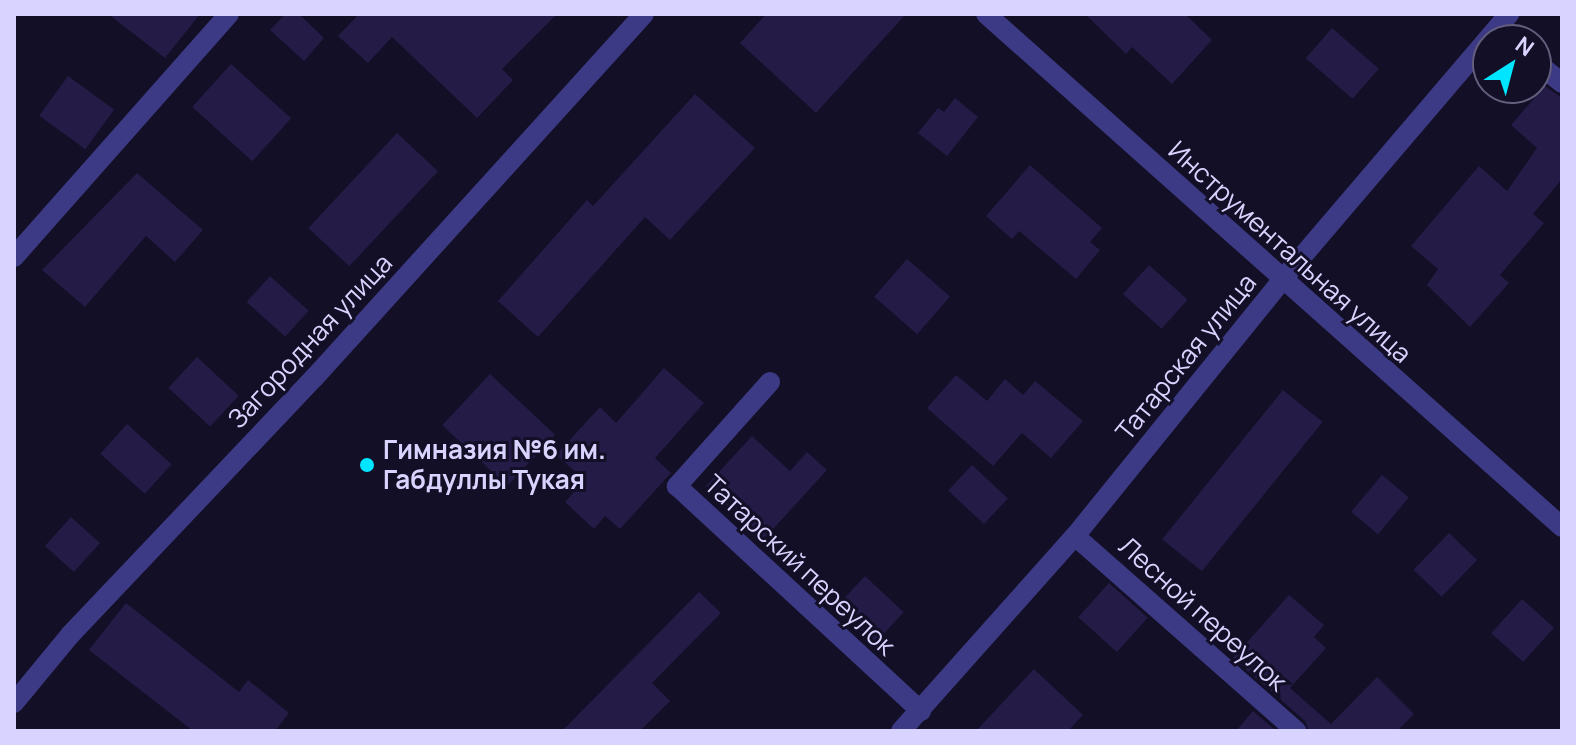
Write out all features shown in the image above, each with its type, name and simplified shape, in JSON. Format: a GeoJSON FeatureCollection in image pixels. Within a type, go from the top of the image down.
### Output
{"type":"FeatureCollection","features":[{"type":"Feature","properties":{"kind":"street"},"geometry":{"type":"LineString","coordinates":[[14,257],[229,14]]}},
{"type":"Feature","properties":{"kind":"street","name":"Загородная улица"},"geometry":{"type":"LineString","coordinates":[[14,703],[70,635],[314,378],[644,14]]}},
{"type":"Feature","properties":{"kind":"street","name":"Инструментальная улица"},"geometry":{"type":"LineString","coordinates":[[986,14],[1562,527]]}},
{"type":"Feature","properties":{"kind":"street","name":"Татарская улица"},"geometry":{"type":"LineString","coordinates":[[901,731],[1075,536],[1282,280],[1472,65]]}},
{"type":"Feature","properties":{"kind":"street","name":"Татарский переулок"},"geometry":{"type":"LineString","coordinates":[[770,382],[677,486],[921,711]]}},
{"type":"Feature","properties":{"kind":"street","name":"Лесной переулок"},"geometry":{"type":"LineString","coordinates":[[1075,536],[1296,731]]}},
{"type":"Feature","properties":{"kind":"building"},"geometry":{"type":"Polygon","coordinates":[[[108,14],[200,14],[165,58],[108,14]]]}},
{"type":"Feature","properties":{"kind":"building"},"geometry":{"type":"Polygon","coordinates":[[[285,14],[299,14],[324,38],[304,61],[270,30],[285,14]]]}},
{"type":"Feature","properties":{"kind":"building"},"geometry":{"type":"Polygon","coordinates":[[[359,14],[557,14],[502,69],[513,80],[477,118],[392,37],[368,63],[338,36],[359,14]]]}},
{"type":"Feature","properties":{"kind":"building"},"geometry":{"type":"Polygon","coordinates":[[[766,14],[906,14],[816,113],[740,43],[766,14]]]}},
{"type":"Feature","properties":{"kind":"building"},"geometry":{"type":"Polygon","coordinates":[[[1085,14],[1185,14],[1212,40],[1172,84],[1132,47],[1126,54],[1085,14]]]}},
{"type":"Feature","properties":{"kind":"building"},"geometry":{"type":"Polygon","coordinates":[[[1332,28],[1379,69],[1353,99],[1306,58],[1332,28]]]}},
{"type":"Feature","properties":{"kind":"building"},"geometry":{"type":"Polygon","coordinates":[[[231,64],[291,118],[252,161],[192,107],[231,64]]]}},
{"type":"Feature","properties":{"kind":"building"},"geometry":{"type":"Polygon","coordinates":[[[68,76],[114,110],[85,149],[39,116],[68,76]]]}},
{"type":"Feature","properties":{"kind":"building"},"geometry":{"type":"Polygon","coordinates":[[[1552,91],[1562,98],[1562,179],[1533,214],[1544,223],[1500,275],[1509,283],[1470,327],[1427,285],[1438,269],[1411,246],[1479,166],[1507,191],[1537,148],[1511,125],[1529,104],[1552,104],[1552,91]]]}},
{"type":"Feature","properties":{"kind":"building"},"geometry":{"type":"Polygon","coordinates":[[[695,94],[755,148],[670,240],[645,217],[538,337],[498,301],[587,200],[593,206],[695,94]]]}},
{"type":"Feature","properties":{"kind":"building"},"geometry":{"type":"Polygon","coordinates":[[[955,98],[978,117],[947,156],[918,133],[938,108],[944,112],[955,98]]]}},
{"type":"Feature","properties":{"kind":"building"},"geometry":{"type":"Polygon","coordinates":[[[397,133],[438,171],[349,266],[308,228],[397,133]]]}},
{"type":"Feature","properties":{"kind":"building"},"geometry":{"type":"Polygon","coordinates":[[[1030,165],[1102,228],[1090,242],[1100,250],[1076,279],[1019,231],[1012,239],[986,216],[1030,165]]]}},
{"type":"Feature","properties":{"kind":"building"},"geometry":{"type":"Polygon","coordinates":[[[137,173],[203,230],[175,262],[146,236],[85,307],[42,270],[137,173]]]}},
{"type":"Feature","properties":{"kind":"building"},"geometry":{"type":"Polygon","coordinates":[[[907,259],[950,296],[917,334],[874,297],[907,259]]]}},
{"type":"Feature","properties":{"kind":"building"},"geometry":{"type":"Polygon","coordinates":[[[1149,265],[1188,300],[1162,329],[1123,294],[1149,265]]]}},
{"type":"Feature","properties":{"kind":"building"},"geometry":{"type":"Polygon","coordinates":[[[270,276],[309,311],[285,337],[247,302],[270,276]]]}},
{"type":"Feature","properties":{"kind":"building"},"geometry":{"type":"Polygon","coordinates":[[[197,357],[239,396],[210,427],[168,388],[197,357]]]}},
{"type":"Feature","properties":{"kind":"building"},"geometry":{"type":"Polygon","coordinates":[[[664,368],[704,403],[655,458],[671,473],[620,529],[605,516],[594,529],[565,502],[585,480],[556,455],[600,407],[616,423],[664,368]]]}},
{"type":"Feature","properties":{"kind":"building"},"geometry":{"type":"Polygon","coordinates":[[[490,374],[555,435],[507,486],[442,425],[490,374]]]}},
{"type":"Feature","properties":{"kind":"building"},"geometry":{"type":"Polygon","coordinates":[[[956,375],[987,401],[1005,379],[1023,395],[1035,381],[1083,421],[1051,458],[1022,433],[993,466],[927,408],[956,375]]]}},
{"type":"Feature","properties":{"kind":"building"},"geometry":{"type":"Polygon","coordinates":[[[1283,390],[1323,422],[1202,571],[1162,539],[1283,390]]]}},
{"type":"Feature","properties":{"kind":"building"},"geometry":{"type":"Polygon","coordinates":[[[127,424],[172,464],[145,494],[100,454],[127,424]]]}},
{"type":"Feature","properties":{"kind":"building"},"geometry":{"type":"Polygon","coordinates":[[[752,436],[790,471],[807,452],[827,470],[764,539],[706,486],[752,436]]]}},
{"type":"Feature","properties":{"kind":"building"},"geometry":{"type":"Polygon","coordinates":[[[972,465],[1008,498],[984,524],[948,491],[972,465]]]}},
{"type":"Feature","properties":{"kind":"building"},"geometry":{"type":"Polygon","coordinates":[[[1382,475],[1409,497],[1378,534],[1351,512],[1382,475]]]}},
{"type":"Feature","properties":{"kind":"building"},"geometry":{"type":"Polygon","coordinates":[[[71,517],[100,543],[74,572],[45,546],[71,517]]]}},
{"type":"Feature","properties":{"kind":"building"},"geometry":{"type":"Polygon","coordinates":[[[1449,533],[1477,560],[1442,597],[1414,570],[1449,533]]]}},
{"type":"Feature","properties":{"kind":"building"},"geometry":{"type":"Polygon","coordinates":[[[865,576],[904,612],[874,644],[836,607],[865,576]]]}},
{"type":"Feature","properties":{"kind":"building"},"geometry":{"type":"Polygon","coordinates":[[[1109,583],[1148,618],[1117,652],[1078,617],[1109,583]]]}},
{"type":"Feature","properties":{"kind":"building"},"geometry":{"type":"Polygon","coordinates":[[[699,592],[721,613],[652,683],[670,701],[640,731],[562,731],[699,592]]]}},
{"type":"Feature","properties":{"kind":"building"},"geometry":{"type":"Polygon","coordinates":[[[1289,595],[1324,625],[1314,637],[1326,648],[1290,688],[1331,724],[1377,677],[1414,714],[1397,731],[1309,731],[1305,721],[1233,658],[1289,595]]]}},
{"type":"Feature","properties":{"kind":"building"},"geometry":{"type":"Polygon","coordinates":[[[1522,599],[1554,628],[1523,662],[1491,633],[1522,599]]]}},
{"type":"Feature","properties":{"kind":"building"},"geometry":{"type":"Polygon","coordinates":[[[126,603],[239,692],[248,680],[289,713],[275,731],[193,731],[89,650],[126,603]]]}},
{"type":"Feature","properties":{"kind":"building"},"geometry":{"type":"Polygon","coordinates":[[[1034,669],[1083,715],[1068,731],[976,731],[1034,669]]]}},
{"type":"Feature","properties":{"kind":"building"},"geometry":{"type":"Polygon","coordinates":[[[1253,711],[1276,731],[1236,731],[1253,711]]]}},
{"type":"Feature","properties":{"kind":"place","name":"Гимназия №6 им. Габдуллы Тукая"},"geometry":{"type":"Point","coordinates":[367,465]}}]}
